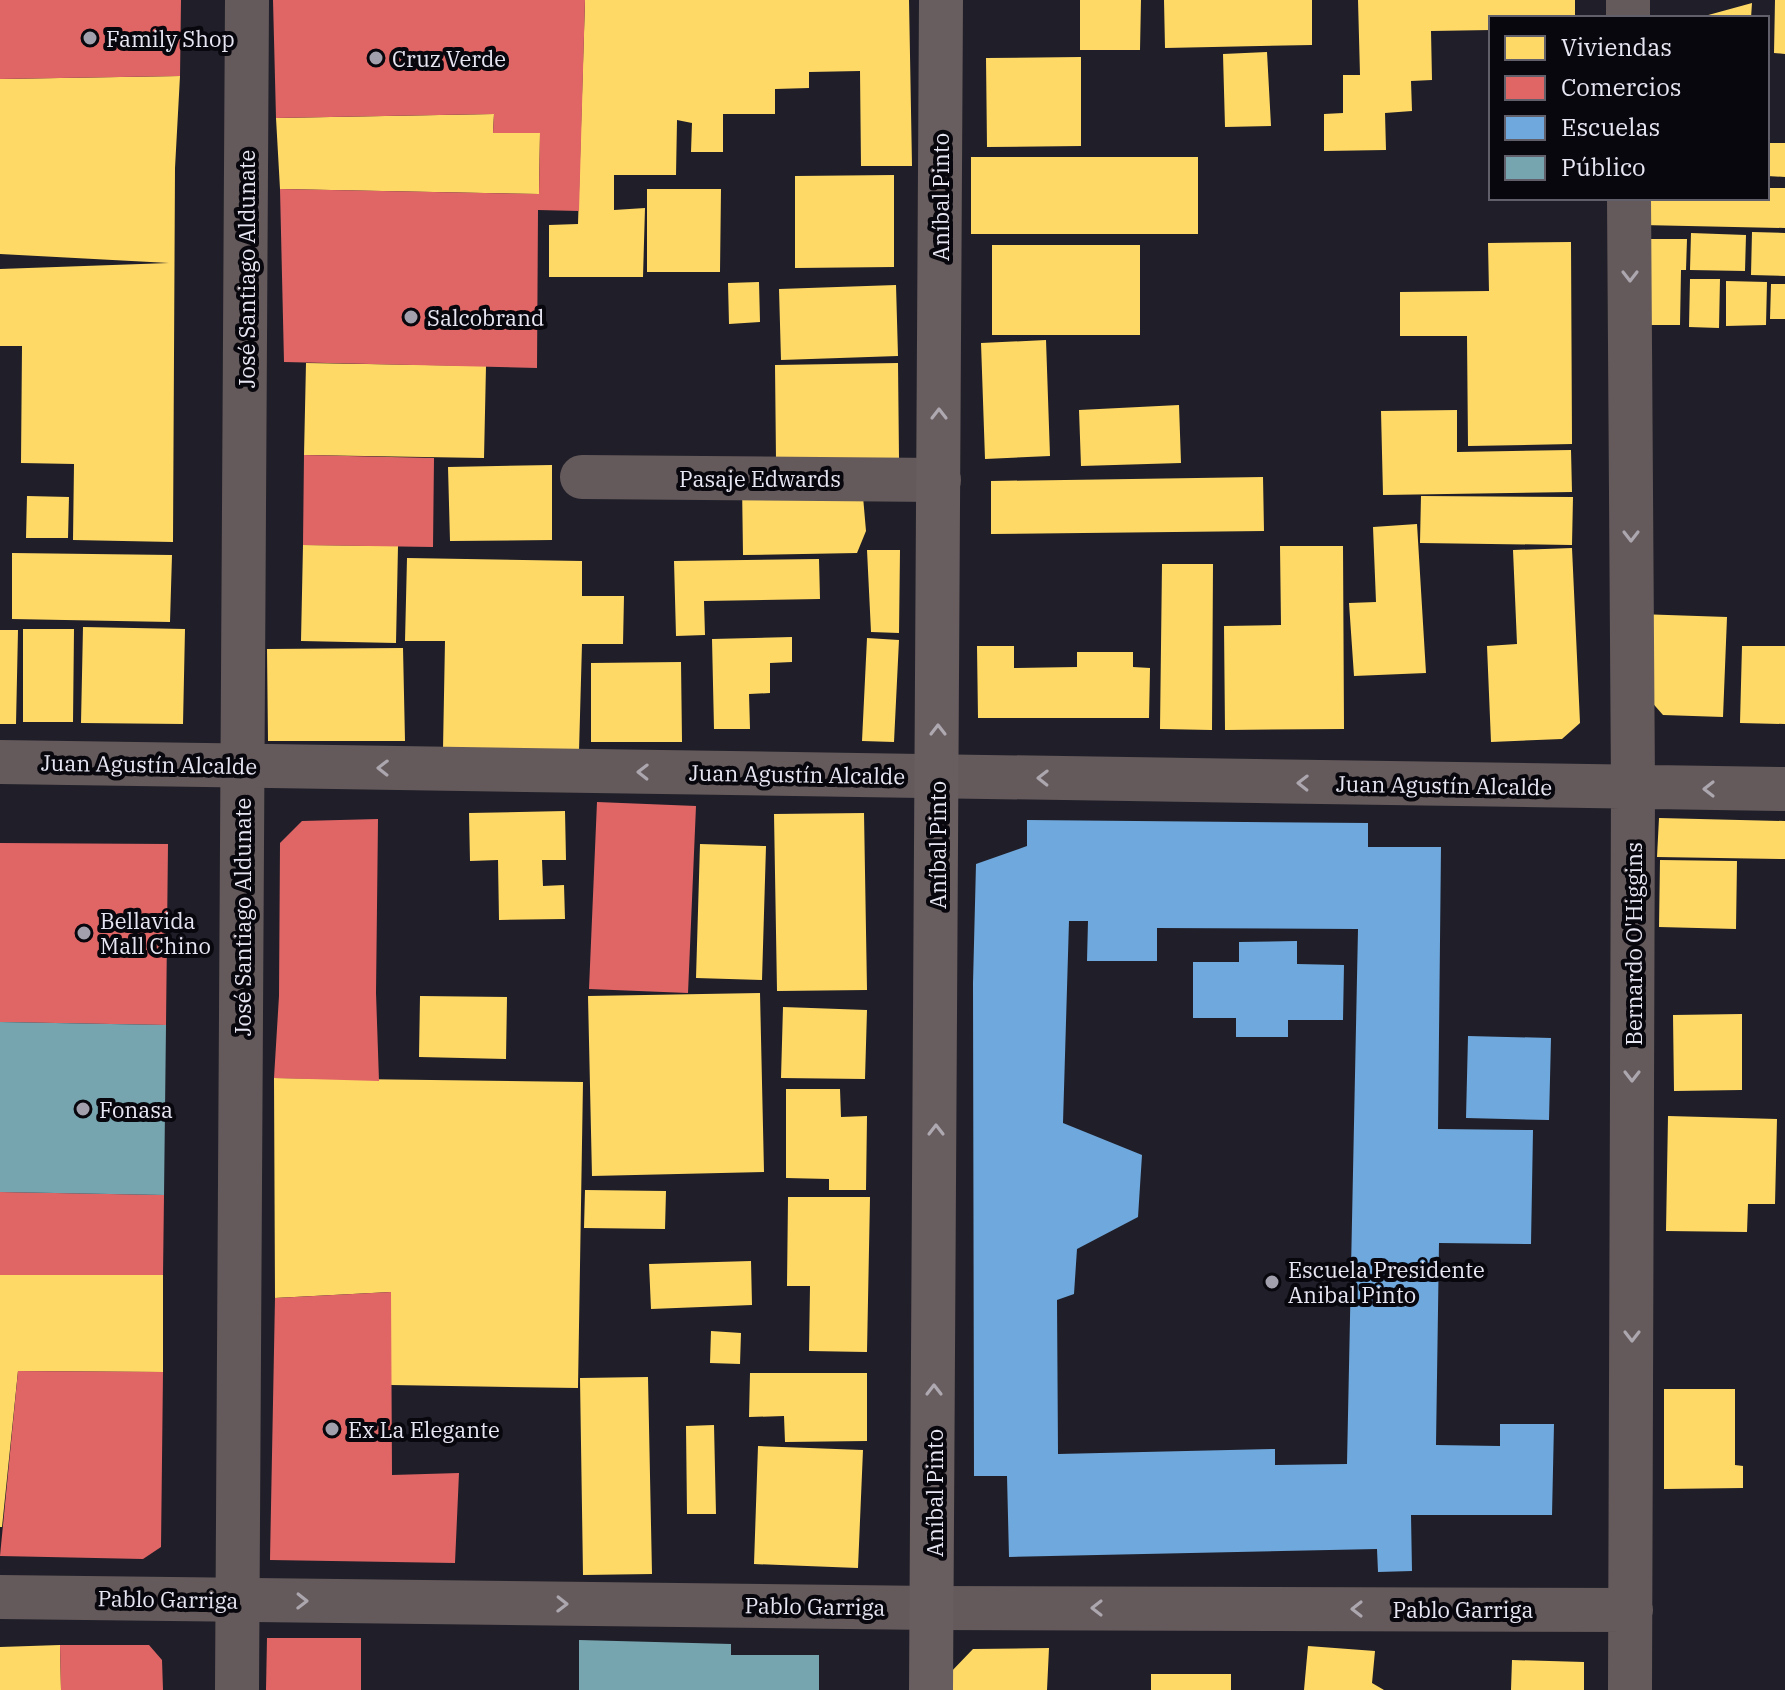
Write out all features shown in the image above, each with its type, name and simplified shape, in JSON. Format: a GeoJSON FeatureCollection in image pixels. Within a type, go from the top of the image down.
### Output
{"type":"FeatureCollection","features":[{"type":"Feature","properties":{"kind":"main road","name":"Aníbal Pinto"},"geometry":{"type":"LineString","coordinates":[[931,1690],[941,0]]}},
{"type":"Feature","properties":{"kind":"street","name":"José Santiago Aldunate"},"geometry":{"type":"LineString","coordinates":[[237,1690],[247,0]]}},
{"type":"Feature","properties":{"kind":"street","name":"Bernardo O'Higgins"},"geometry":{"type":"LineString","coordinates":[[1629,200],[1633,788],[1630,1690]]}},
{"type":"Feature","properties":{"kind":"street","name":"Pasaje Edwards"},"geometry":{"type":"LineString","coordinates":[[582,477],[939,480]]}},
{"type":"Feature","properties":{"kind":"street","name":"Juan Agustín Alcalde"},"geometry":{"type":"LineString","coordinates":[[0,762],[1785,789]]}},
{"type":"Feature","properties":{"kind":"street","name":"Pablo Garriga"},"geometry":{"type":"LineString","coordinates":[[0,1597],[933,1608],[1631,1610]]}},
{"type":"Feature","properties":{"kind":"building: Viviendas"},"geometry":{"type":"Polygon","coordinates":[[[585,0],[909,0],[912,166],[861,166],[860,71],[809,72],[809,88],[775,89],[775,114],[723,114],[723,152],[691,152],[692,123],[677,120],[676,175],[614,175],[614,210],[645,208],[643,277],[549,277],[549,225],[578,224],[585,0]]]}},
{"type":"Feature","properties":{"kind":"building: Viviendas"},"geometry":{"type":"Polygon","coordinates":[[[1080,0],[1141,0],[1140,50],[1080,50],[1080,0]]]}},
{"type":"Feature","properties":{"kind":"building: Viviendas"},"geometry":{"type":"Polygon","coordinates":[[[1164,0],[1312,0],[1312,45],[1165,48],[1164,0]]]}},
{"type":"Feature","properties":{"kind":"building: Viviendas"},"geometry":{"type":"Polygon","coordinates":[[[1358,0],[1575,0],[1575,16],[1489,16],[1489,30],[1431,31],[1432,80],[1411,81],[1412,111],[1385,113],[1386,150],[1324,151],[1324,114],[1343,113],[1343,75],[1360,75],[1358,0]]]}},
{"type":"Feature","properties":{"kind":"building: Viviendas"},"geometry":{"type":"Polygon","coordinates":[[[1775,0],[1785,0],[1785,54],[1774,53],[1775,0]]]}},
{"type":"Feature","properties":{"kind":"building: Viviendas"},"geometry":{"type":"Polygon","coordinates":[[[1752,3],[1751,16],[1705,16],[1752,3]]]}},
{"type":"Feature","properties":{"kind":"building: Viviendas"},"geometry":{"type":"Polygon","coordinates":[[[1267,52],[1271,126],[1225,127],[1223,54],[1267,52]]]}},
{"type":"Feature","properties":{"kind":"building: Viviendas"},"geometry":{"type":"Polygon","coordinates":[[[1081,57],[1081,146],[987,147],[986,58],[1081,57]]]}},
{"type":"Feature","properties":{"kind":"building: Viviendas"},"geometry":{"type":"Polygon","coordinates":[[[180,76],[175,168],[173,542],[73,540],[74,464],[21,463],[22,346],[0,346],[0,269],[169,263],[0,254],[0,79],[180,76]]]}},
{"type":"Feature","properties":{"kind":"building: Viviendas"},"geometry":{"type":"Polygon","coordinates":[[[494,114],[493,133],[540,133],[539,194],[280,189],[276,118],[494,114]]]}},
{"type":"Feature","properties":{"kind":"building: Viviendas"},"geometry":{"type":"Polygon","coordinates":[[[1769,143],[1785,143],[1785,177],[1769,176],[1769,143]]]}},
{"type":"Feature","properties":{"kind":"building: Viviendas"},"geometry":{"type":"Polygon","coordinates":[[[971,157],[1198,157],[1198,234],[971,234],[971,157]]]}},
{"type":"Feature","properties":{"kind":"building: Viviendas"},"geometry":{"type":"Polygon","coordinates":[[[894,175],[894,267],[795,268],[795,176],[894,175]]]}},
{"type":"Feature","properties":{"kind":"building: Viviendas"},"geometry":{"type":"Polygon","coordinates":[[[1769,188],[1785,188],[1785,228],[1642,225],[1643,200],[1769,200],[1769,188]]]}},
{"type":"Feature","properties":{"kind":"building: Viviendas"},"geometry":{"type":"Polygon","coordinates":[[[647,189],[721,189],[720,272],[647,272],[647,189]]]}},
{"type":"Feature","properties":{"kind":"building: Viviendas"},"geometry":{"type":"Polygon","coordinates":[[[1752,232],[1785,233],[1785,276],[1751,275],[1752,232]]]}},
{"type":"Feature","properties":{"kind":"building: Viviendas"},"geometry":{"type":"Polygon","coordinates":[[[1691,233],[1746,235],[1745,271],[1690,270],[1691,233]]]}},
{"type":"Feature","properties":{"kind":"building: Viviendas"},"geometry":{"type":"Polygon","coordinates":[[[1649,239],[1687,239],[1686,270],[1681,270],[1680,325],[1648,325],[1649,239]]]}},
{"type":"Feature","properties":{"kind":"building: Viviendas"},"geometry":{"type":"Polygon","coordinates":[[[1571,242],[1572,444],[1468,446],[1467,336],[1400,336],[1400,292],[1489,291],[1488,243],[1571,242]]]}},
{"type":"Feature","properties":{"kind":"building: Viviendas"},"geometry":{"type":"Polygon","coordinates":[[[992,245],[1140,245],[1140,335],[992,335],[992,245]]]}},
{"type":"Feature","properties":{"kind":"building: Viviendas"},"geometry":{"type":"Polygon","coordinates":[[[1690,279],[1720,279],[1719,328],[1689,327],[1690,279]]]}},
{"type":"Feature","properties":{"kind":"building: Viviendas"},"geometry":{"type":"Polygon","coordinates":[[[1726,281],[1767,282],[1766,325],[1726,326],[1726,281]]]}},
{"type":"Feature","properties":{"kind":"building: Viviendas"},"geometry":{"type":"Polygon","coordinates":[[[759,282],[760,322],[729,324],[728,283],[759,282]]]}},
{"type":"Feature","properties":{"kind":"building: Viviendas"},"geometry":{"type":"Polygon","coordinates":[[[1771,284],[1785,284],[1785,319],[1770,319],[1771,284]]]}},
{"type":"Feature","properties":{"kind":"building: Viviendas"},"geometry":{"type":"Polygon","coordinates":[[[896,285],[898,356],[781,360],[779,289],[896,285]]]}},
{"type":"Feature","properties":{"kind":"building: Viviendas"},"geometry":{"type":"Polygon","coordinates":[[[1046,340],[1050,456],[985,459],[981,343],[1046,340]]]}},
{"type":"Feature","properties":{"kind":"building: Viviendas"},"geometry":{"type":"Polygon","coordinates":[[[306,363],[486,366],[484,458],[304,455],[306,363]]]}},
{"type":"Feature","properties":{"kind":"building: Viviendas"},"geometry":{"type":"Polygon","coordinates":[[[898,363],[899,458],[776,460],[775,365],[898,363]]]}},
{"type":"Feature","properties":{"kind":"building: Viviendas"},"geometry":{"type":"Polygon","coordinates":[[[1179,405],[1181,463],[1081,466],[1079,410],[1179,405]]]}},
{"type":"Feature","properties":{"kind":"building: Viviendas"},"geometry":{"type":"Polygon","coordinates":[[[1457,410],[1457,452],[1571,450],[1572,492],[1383,495],[1381,411],[1457,410]]]}},
{"type":"Feature","properties":{"kind":"building: Viviendas"},"geometry":{"type":"Polygon","coordinates":[[[552,465],[552,540],[450,541],[448,467],[552,465]]]}},
{"type":"Feature","properties":{"kind":"building: Viviendas"},"geometry":{"type":"Polygon","coordinates":[[[1263,477],[1264,531],[991,534],[991,481],[1263,477]]]}},
{"type":"Feature","properties":{"kind":"building: Viviendas"},"geometry":{"type":"Polygon","coordinates":[[[742,483],[862,485],[866,531],[857,553],[743,555],[742,483]]]}},
{"type":"Feature","properties":{"kind":"building: Viviendas"},"geometry":{"type":"Polygon","coordinates":[[[27,496],[69,497],[68,538],[26,538],[27,496]]]}},
{"type":"Feature","properties":{"kind":"building: Viviendas"},"geometry":{"type":"Polygon","coordinates":[[[1421,496],[1573,497],[1572,545],[1420,543],[1421,496]]]}},
{"type":"Feature","properties":{"kind":"building: Viviendas"},"geometry":{"type":"Polygon","coordinates":[[[1417,524],[1426,673],[1354,676],[1349,603],[1376,602],[1373,527],[1417,524]]]}},
{"type":"Feature","properties":{"kind":"building: Viviendas"},"geometry":{"type":"Polygon","coordinates":[[[303,545],[398,546],[396,643],[301,641],[303,545]]]}},
{"type":"Feature","properties":{"kind":"building: Viviendas"},"geometry":{"type":"Polygon","coordinates":[[[1280,546],[1343,546],[1344,729],[1225,730],[1224,626],[1281,625],[1280,546]]]}},
{"type":"Feature","properties":{"kind":"building: Viviendas"},"geometry":{"type":"Polygon","coordinates":[[[1572,548],[1580,723],[1562,739],[1491,742],[1487,646],[1517,644],[1513,550],[1572,548]]]}},
{"type":"Feature","properties":{"kind":"building: Viviendas"},"geometry":{"type":"Polygon","coordinates":[[[867,550],[900,550],[899,633],[871,632],[867,550]]]}},
{"type":"Feature","properties":{"kind":"building: Viviendas"},"geometry":{"type":"Polygon","coordinates":[[[12,553],[172,555],[170,622],[12,619],[12,553]]]}},
{"type":"Feature","properties":{"kind":"building: Viviendas"},"geometry":{"type":"Polygon","coordinates":[[[407,558],[582,561],[582,596],[624,596],[623,644],[582,644],[579,751],[443,749],[445,641],[405,641],[407,558]]]}},
{"type":"Feature","properties":{"kind":"building: Viviendas"},"geometry":{"type":"Polygon","coordinates":[[[819,559],[820,599],[704,601],[705,635],[676,636],[674,561],[819,559]]]}},
{"type":"Feature","properties":{"kind":"building: Viviendas"},"geometry":{"type":"Polygon","coordinates":[[[1162,564],[1213,564],[1212,730],[1160,729],[1162,564]]]}},
{"type":"Feature","properties":{"kind":"building: Viviendas"},"geometry":{"type":"Polygon","coordinates":[[[1638,614],[1727,617],[1723,717],[1663,715],[1635,683],[1638,614]]]}},
{"type":"Feature","properties":{"kind":"building: Viviendas"},"geometry":{"type":"Polygon","coordinates":[[[83,627],[185,629],[183,724],[81,723],[83,627]]]}},
{"type":"Feature","properties":{"kind":"building: Viviendas"},"geometry":{"type":"Polygon","coordinates":[[[23,629],[74,629],[73,722],[23,722],[23,629]]]}},
{"type":"Feature","properties":{"kind":"building: Viviendas"},"geometry":{"type":"Polygon","coordinates":[[[0,630],[18,630],[16,724],[0,724],[0,630]]]}},
{"type":"Feature","properties":{"kind":"building: Viviendas"},"geometry":{"type":"Polygon","coordinates":[[[792,637],[792,662],[770,663],[770,693],[749,694],[750,729],[714,729],[712,639],[792,637]]]}},
{"type":"Feature","properties":{"kind":"building: Viviendas"},"geometry":{"type":"Polygon","coordinates":[[[867,638],[899,640],[894,742],[862,741],[867,638]]]}},
{"type":"Feature","properties":{"kind":"building: Viviendas"},"geometry":{"type":"Polygon","coordinates":[[[977,646],[1014,646],[1014,668],[1077,667],[1077,652],[1133,652],[1133,667],[1150,668],[1149,718],[978,718],[977,646]]]}},
{"type":"Feature","properties":{"kind":"building: Viviendas"},"geometry":{"type":"Polygon","coordinates":[[[1742,646],[1785,646],[1785,724],[1740,723],[1742,646]]]}},
{"type":"Feature","properties":{"kind":"building: Viviendas"},"geometry":{"type":"Polygon","coordinates":[[[403,648],[405,741],[268,741],[267,649],[403,648]]]}},
{"type":"Feature","properties":{"kind":"building: Viviendas"},"geometry":{"type":"Polygon","coordinates":[[[681,662],[682,742],[591,742],[591,663],[681,662]]]}},
{"type":"Feature","properties":{"kind":"building: Viviendas"},"geometry":{"type":"Polygon","coordinates":[[[565,811],[566,860],[542,860],[543,886],[564,885],[565,919],[499,920],[498,860],[470,861],[469,813],[565,811]]]}},
{"type":"Feature","properties":{"kind":"building: Viviendas"},"geometry":{"type":"Polygon","coordinates":[[[864,813],[867,990],[777,991],[774,814],[864,813]]]}},
{"type":"Feature","properties":{"kind":"building: Viviendas"},"geometry":{"type":"Polygon","coordinates":[[[1659,818],[1785,821],[1785,859],[1657,857],[1659,818]]]}},
{"type":"Feature","properties":{"kind":"building: Viviendas"},"geometry":{"type":"Polygon","coordinates":[[[700,844],[766,846],[762,980],[696,978],[700,844]]]}},
{"type":"Feature","properties":{"kind":"building: Viviendas"},"geometry":{"type":"Polygon","coordinates":[[[1660,860],[1737,861],[1736,929],[1659,927],[1660,860]]]}},
{"type":"Feature","properties":{"kind":"building: Viviendas"},"geometry":{"type":"Polygon","coordinates":[[[760,993],[764,1172],[592,1176],[588,996],[760,993]]]}},
{"type":"Feature","properties":{"kind":"building: Viviendas"},"geometry":{"type":"Polygon","coordinates":[[[420,996],[507,997],[506,1059],[419,1057],[420,996]]]}},
{"type":"Feature","properties":{"kind":"building: Viviendas"},"geometry":{"type":"Polygon","coordinates":[[[783,1007],[867,1010],[865,1079],[781,1078],[783,1007]]]}},
{"type":"Feature","properties":{"kind":"building: Viviendas"},"geometry":{"type":"Polygon","coordinates":[[[1742,1014],[1742,1090],[1674,1091],[1673,1015],[1742,1014]]]}},
{"type":"Feature","properties":{"kind":"building: Viviendas"},"geometry":{"type":"Polygon","coordinates":[[[274,1078],[583,1082],[578,1388],[391,1385],[391,1292],[275,1298],[274,1078]]]}},
{"type":"Feature","properties":{"kind":"building: Viviendas"},"geometry":{"type":"Polygon","coordinates":[[[786,1089],[840,1089],[841,1117],[867,1116],[866,1190],[829,1190],[829,1179],[786,1178],[786,1089]]]}},
{"type":"Feature","properties":{"kind":"building: Viviendas"},"geometry":{"type":"Polygon","coordinates":[[[1668,1116],[1777,1119],[1775,1204],[1748,1204],[1747,1232],[1666,1231],[1668,1116]]]}},
{"type":"Feature","properties":{"kind":"building: Viviendas"},"geometry":{"type":"Polygon","coordinates":[[[585,1190],[666,1191],[665,1229],[584,1228],[585,1190]]]}},
{"type":"Feature","properties":{"kind":"building: Viviendas"},"geometry":{"type":"Polygon","coordinates":[[[788,1197],[870,1197],[867,1352],[809,1351],[810,1286],[787,1286],[788,1197]]]}},
{"type":"Feature","properties":{"kind":"building: Viviendas"},"geometry":{"type":"Polygon","coordinates":[[[751,1261],[752,1305],[651,1309],[649,1264],[751,1261]]]}},
{"type":"Feature","properties":{"kind":"building: Viviendas"},"geometry":{"type":"Polygon","coordinates":[[[0,1275],[163,1275],[163,1372],[18,1371],[2,1527],[0,1527],[0,1275]]]}},
{"type":"Feature","properties":{"kind":"building: Viviendas"},"geometry":{"type":"Polygon","coordinates":[[[711,1331],[741,1333],[740,1364],[710,1363],[711,1331]]]}},
{"type":"Feature","properties":{"kind":"building: Viviendas"},"geometry":{"type":"Polygon","coordinates":[[[750,1373],[867,1373],[867,1441],[785,1442],[784,1416],[749,1417],[750,1373]]]}},
{"type":"Feature","properties":{"kind":"building: Viviendas"},"geometry":{"type":"Polygon","coordinates":[[[648,1377],[652,1574],[583,1575],[580,1378],[648,1377]]]}},
{"type":"Feature","properties":{"kind":"building: Viviendas"},"geometry":{"type":"Polygon","coordinates":[[[1664,1389],[1735,1389],[1735,1465],[1743,1466],[1743,1488],[1664,1489],[1664,1389]]]}},
{"type":"Feature","properties":{"kind":"building: Viviendas"},"geometry":{"type":"Polygon","coordinates":[[[714,1425],[716,1514],[687,1514],[686,1426],[714,1425]]]}},
{"type":"Feature","properties":{"kind":"building: Viviendas"},"geometry":{"type":"Polygon","coordinates":[[[758,1446],[863,1450],[858,1568],[754,1564],[758,1446]]]}},
{"type":"Feature","properties":{"kind":"building: Viviendas"},"geometry":{"type":"Polygon","coordinates":[[[60,1645],[61,1690],[0,1690],[0,1647],[60,1645]]]}},
{"type":"Feature","properties":{"kind":"building: Viviendas"},"geometry":{"type":"Polygon","coordinates":[[[1308,1646],[1375,1651],[1372,1683],[1384,1690],[1304,1690],[1308,1646]]]}},
{"type":"Feature","properties":{"kind":"building: Viviendas"},"geometry":{"type":"Polygon","coordinates":[[[1049,1648],[1047,1690],[948,1690],[948,1675],[973,1649],[1049,1648]]]}},
{"type":"Feature","properties":{"kind":"building: Viviendas"},"geometry":{"type":"Polygon","coordinates":[[[1512,1660],[1584,1662],[1584,1690],[1511,1690],[1512,1660]]]}},
{"type":"Feature","properties":{"kind":"building: Viviendas"},"geometry":{"type":"Polygon","coordinates":[[[1151,1674],[1231,1674],[1231,1690],[1151,1690],[1151,1674]]]}},
{"type":"Feature","properties":{"kind":"building: Comercios","name":"Family Shop"},"geometry":{"type":"Polygon","coordinates":[[[0,0],[181,0],[180,76],[0,79],[0,0]]]}},
{"type":"Feature","properties":{"kind":"building: Comercios"},"geometry":{"type":"Polygon","coordinates":[[[273,0],[585,0],[579,211],[538,210],[537,368],[284,362],[280,189],[539,194],[540,133],[493,133],[494,114],[276,118],[273,0]]]}},
{"type":"Feature","properties":{"kind":"building: Comercios"},"geometry":{"type":"Polygon","coordinates":[[[304,455],[434,458],[433,547],[303,545],[304,455]]]}},
{"type":"Feature","properties":{"kind":"building: Comercios"},"geometry":{"type":"Polygon","coordinates":[[[597,802],[696,806],[688,993],[589,989],[597,802]]]}},
{"type":"Feature","properties":{"kind":"building: Comercios"},"geometry":{"type":"Polygon","coordinates":[[[378,819],[376,993],[379,1081],[274,1078],[279,996],[280,843],[302,821],[378,819]]]}},
{"type":"Feature","properties":{"kind":"building: Comercios","name":"Bellavida Mall Chino"},"geometry":{"type":"Polygon","coordinates":[[[0,843],[168,844],[166,1025],[0,1022],[0,843]]]}},
{"type":"Feature","properties":{"kind":"building: Comercios"},"geometry":{"type":"Polygon","coordinates":[[[0,1192],[164,1195],[163,1275],[0,1275],[0,1192]]]}},
{"type":"Feature","properties":{"kind":"building: Comercios","name":"Ex La Elegante"},"geometry":{"type":"Polygon","coordinates":[[[391,1292],[392,1475],[459,1473],[455,1563],[270,1560],[275,1298],[391,1292]]]}},
{"type":"Feature","properties":{"kind":"building: Comercios"},"geometry":{"type":"Polygon","coordinates":[[[18,1371],[163,1372],[161,1547],[143,1559],[0,1556],[18,1371]]]}},
{"type":"Feature","properties":{"kind":"building: Comercios"},"geometry":{"type":"Polygon","coordinates":[[[267,1638],[361,1638],[361,1690],[266,1690],[267,1638]]]}},
{"type":"Feature","properties":{"kind":"building: Comercios"},"geometry":{"type":"Polygon","coordinates":[[[60,1645],[149,1645],[162,1660],[163,1690],[61,1690],[60,1645]]]}},
{"type":"Feature","properties":{"kind":"building: Escuelas"},"geometry":{"type":"Polygon","coordinates":[[[1027,820],[1368,823],[1368,847],[1441,847],[1438,1129],[1533,1130],[1531,1244],[1439,1243],[1436,1445],[1500,1446],[1500,1424],[1554,1424],[1552,1515],[1411,1515],[1412,1571],[1378,1572],[1377,1549],[1009,1557],[1007,1476],[974,1476],[973,983],[976,864],[1027,846],[1027,820]],[[1069,921],[1063,1123],[1142,1155],[1138,1217],[1077,1249],[1074,1294],[1057,1300],[1058,1454],[1275,1449],[1275,1465],[1347,1464],[1358,929],[1157,928],[1157,961],[1087,961],[1088,921],[1069,921]]]}},
{"type":"Feature","properties":{"kind":"building: Escuelas"},"geometry":{"type":"Polygon","coordinates":[[[1297,941],[1297,964],[1344,965],[1343,1020],[1288,1020],[1288,1037],[1236,1037],[1236,1018],[1193,1018],[1193,962],[1239,962],[1239,942],[1297,941]]]}},
{"type":"Feature","properties":{"kind":"building: Escuelas"},"geometry":{"type":"Polygon","coordinates":[[[1468,1036],[1551,1038],[1549,1120],[1466,1118],[1468,1036]]]}},
{"type":"Feature","properties":{"kind":"building: Público","name":"Fonasa"},"geometry":{"type":"Polygon","coordinates":[[[0,1022],[166,1025],[164,1195],[0,1192],[0,1022]]]}},
{"type":"Feature","properties":{"kind":"building: Público"},"geometry":{"type":"Polygon","coordinates":[[[579,1640],[731,1644],[731,1655],[819,1655],[819,1690],[579,1690],[579,1640]]]}},
{"type":"Feature","properties":{"kind":"place","name":"Family Shop"},"geometry":{"type":"Point","coordinates":[90,38]}},
{"type":"Feature","properties":{"kind":"place","name":"Cruz Verde"},"geometry":{"type":"Point","coordinates":[376,58]}},
{"type":"Feature","properties":{"kind":"place","name":"Salcobrand"},"geometry":{"type":"Point","coordinates":[411,317]}},
{"type":"Feature","properties":{"kind":"place","name":"Bellavida Mall Chino"},"geometry":{"type":"Point","coordinates":[84,933]}},
{"type":"Feature","properties":{"kind":"place","name":"Fonasa"},"geometry":{"type":"Point","coordinates":[83,1109]}},
{"type":"Feature","properties":{"kind":"place","name":"Escuela Presidente Anibal Pinto"},"geometry":{"type":"Point","coordinates":[1272,1282]}},
{"type":"Feature","properties":{"kind":"place","name":"Ex La Elegante"},"geometry":{"type":"Point","coordinates":[332,1429]}}]}
